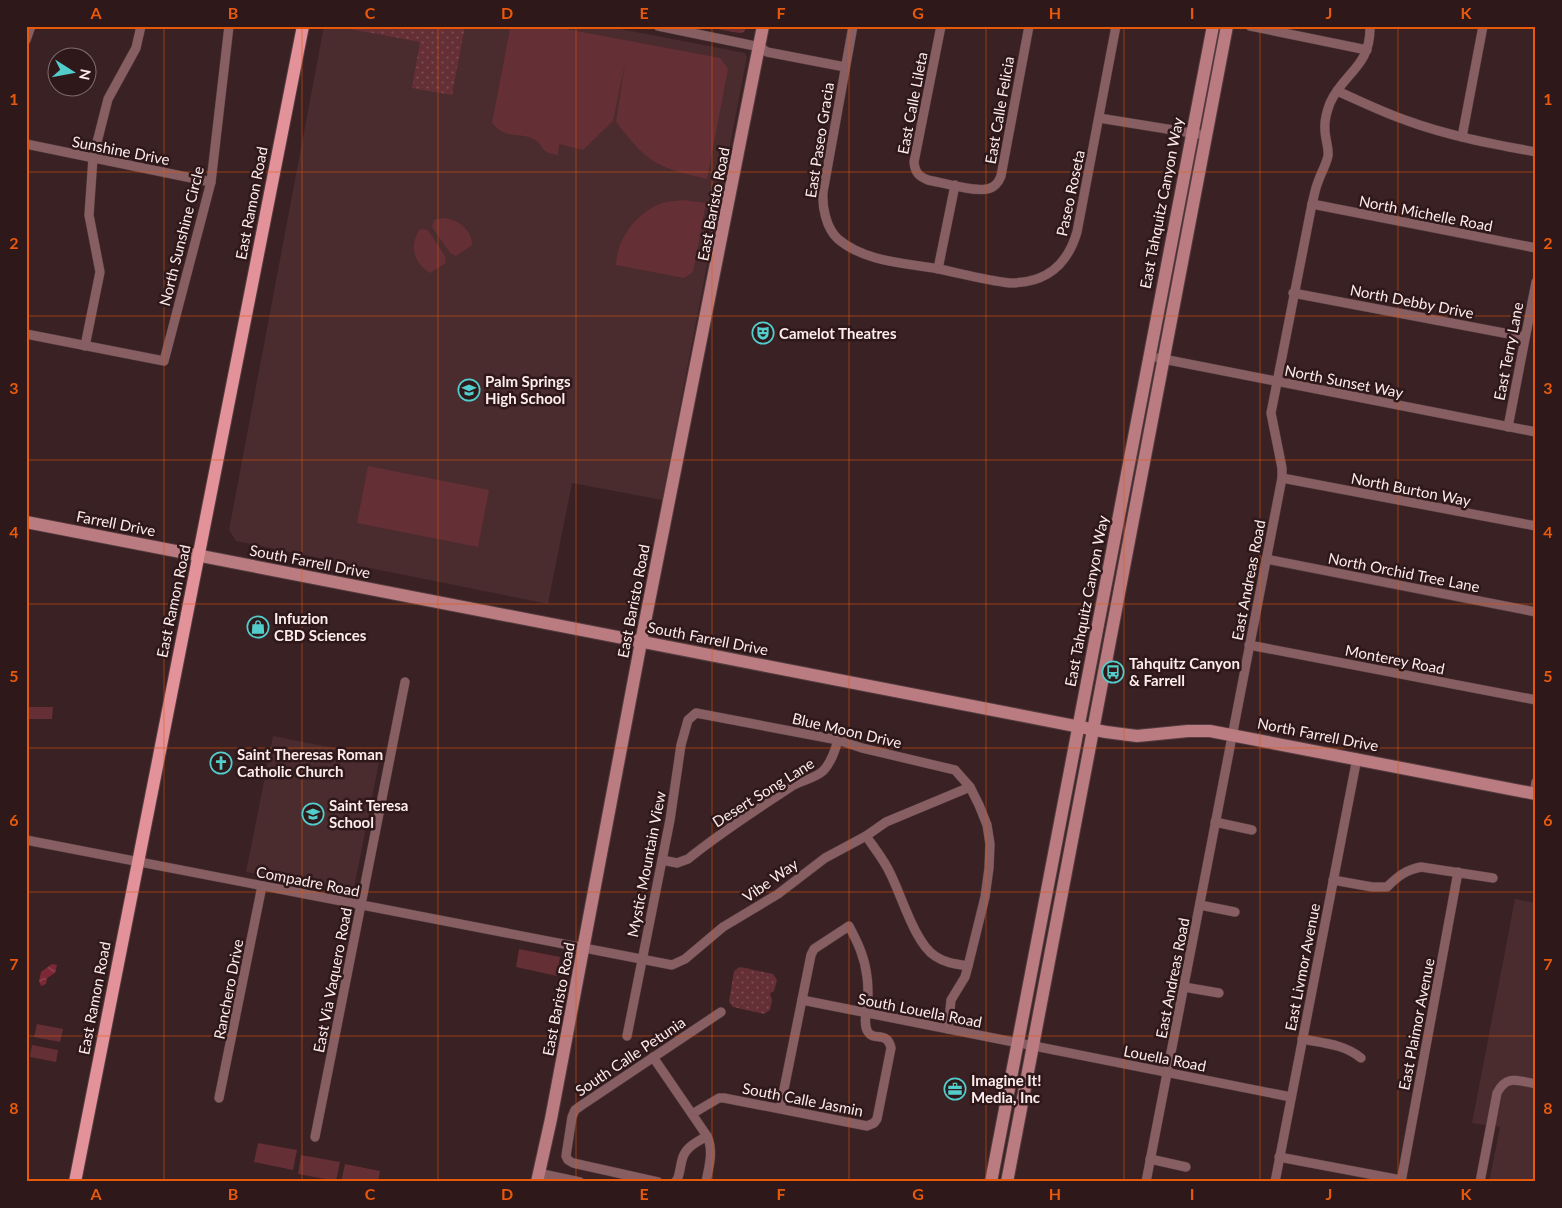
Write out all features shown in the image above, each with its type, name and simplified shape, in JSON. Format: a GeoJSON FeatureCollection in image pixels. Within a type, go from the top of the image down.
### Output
{"type":"FeatureCollection","features":[{"type":"Feature","properties":{"kind":"main road","name":"East Ramon Road"},"geometry":{"type":"LineString","coordinates":[[75,1182],[303,26]]}},
{"type":"Feature","properties":{"kind":"street"},"geometry":{"type":"LineString","coordinates":[[26,40],[31,26]]}},
{"type":"Feature","properties":{"kind":"street"},"geometry":{"type":"LineString","coordinates":[[26,334],[85,346],[100,272],[89,215],[93,158],[108,99],[136,48],[141,26]]}},
{"type":"Feature","properties":{"kind":"street","name":"North Sunshine Circle"},"geometry":{"type":"LineString","coordinates":[[85,346],[164,361],[211,182],[230,26]]}},
{"type":"Feature","properties":{"kind":"street"},"geometry":{"type":"LineString","coordinates":[[658,26],[760,47],[767,52],[845,67]]}},
{"type":"Feature","properties":{"kind":"street","name":"East Baristo Road"},"geometry":{"type":"LineString","coordinates":[[537,1178],[551,1119],[641,642],[764,26]]}},
{"type":"Feature","properties":{"kind":"street","name":"East Paseo Gracia"},"geometry":{"type":"LineString","coordinates":[[853,26],[823,192],[822,205],[830,228],[836,238],[861,252],[880,259],[938,269]]}},
{"type":"Feature","properties":{"kind":"street","name":"East Calle Lileta"},"geometry":{"type":"LineString","coordinates":[[941,26],[914,162],[915,170],[920,177],[955,185]]}},
{"type":"Feature","properties":{"kind":"street","name":"East Calle Felicia"},"geometry":{"type":"LineString","coordinates":[[955,185],[979,190],[989,189],[999,182],[1029,26]]}},
{"type":"Feature","properties":{"kind":"street","name":"Paseo Roseta"},"geometry":{"type":"LineString","coordinates":[[938,269],[1010,284],[1025,283],[1036,280],[1057,268],[1067,258],[1077,232],[1116,26]]}},
{"type":"Feature","properties":{"kind":"street","name":"East Tahquitz Canyon Way"},"geometry":{"type":"LineString","coordinates":[[991,1182],[1148,356],[1213,26]]}},
{"type":"Feature","properties":{"kind":"street","name":"East Tahquitz Canyon Way"},"geometry":{"type":"LineString","coordinates":[[1007,1182],[1227,26]]}},
{"type":"Feature","properties":{"kind":"street"},"geometry":{"type":"LineString","coordinates":[[1250,26],[1367,50]]}},
{"type":"Feature","properties":{"kind":"street","name":"East Andreas Road"},"geometry":{"type":"LineString","coordinates":[[1146,1182],[1282,478],[1282,468],[1271,413],[1312,204],[1318,182],[1328,158],[1324,130],[1326,117],[1337,91],[1363,61],[1370,35],[1370,26]]}},
{"type":"Feature","properties":{"kind":"street"},"geometry":{"type":"LineString","coordinates":[[1462,137],[1483,26]]}},
{"type":"Feature","properties":{"kind":"street"},"geometry":{"type":"LineString","coordinates":[[1337,91],[1406,121],[1462,137],[1536,152]]}},
{"type":"Feature","properties":{"kind":"street"},"geometry":{"type":"LineString","coordinates":[[1099,118],[1206,135]]}},
{"type":"Feature","properties":{"kind":"street","name":"Sunshine Drive"},"geometry":{"type":"LineString","coordinates":[[26,144],[211,182]]}},
{"type":"Feature","properties":{"kind":"street"},"geometry":{"type":"LineString","coordinates":[[938,269],[955,185]]}},
{"type":"Feature","properties":{"kind":"street","name":"North Michelle Road"},"geometry":{"type":"LineString","coordinates":[[1312,204],[1536,248]]}},
{"type":"Feature","properties":{"kind":"street","name":"East Terry Lane"},"geometry":{"type":"LineString","coordinates":[[1508,427],[1536,282]]}},
{"type":"Feature","properties":{"kind":"street","name":"North Debby Drive"},"geometry":{"type":"LineString","coordinates":[[1294,293],[1525,337]]}},
{"type":"Feature","properties":{"kind":"street","name":"North Sunset Way"},"geometry":{"type":"LineString","coordinates":[[1148,356],[1536,432]]}},
{"type":"Feature","properties":{"kind":"street","name":"North Burton Way"},"geometry":{"type":"LineString","coordinates":[[1282,478],[1536,526]]}},
{"type":"Feature","properties":{"kind":"street","name":"Farrell Drive"},"geometry":{"type":"LineString","coordinates":[[26,522],[199,556]]}},
{"type":"Feature","properties":{"kind":"street","name":"South Farrell Drive"},"geometry":{"type":"LineString","coordinates":[[199,556],[1093,730]]}},
{"type":"Feature","properties":{"kind":"street","name":"North Orchid Tree Lane"},"geometry":{"type":"LineString","coordinates":[[1266,559],[1536,612]]}},
{"type":"Feature","properties":{"kind":"street","name":"Monterey Road"},"geometry":{"type":"LineString","coordinates":[[1249,645],[1536,700]]}},
{"type":"Feature","properties":{"kind":"street","name":"East Via Vaquero Road"},"geometry":{"type":"LineString","coordinates":[[315,1136],[405,682]]}},
{"type":"Feature","properties":{"kind":"street","name":"Mystic Mountain View"},"geometry":{"type":"LineString","coordinates":[[627,1036],[662,860],[684,730],[688,720],[696,713],[709,715]]}},
{"type":"Feature","properties":{"kind":"street","name":"Blue Moon Drive"},"geometry":{"type":"LineString","coordinates":[[709,715],[838,740],[862,748],[955,770],[970,787]]}},
{"type":"Feature","properties":{"kind":"street","name":"North Farrell Drive"},"geometry":{"type":"LineString","coordinates":[[1093,730],[1138,736],[1210,730],[1535,790]]}},
{"type":"Feature","properties":{"kind":"street","name":"Desert Song Lane"},"geometry":{"type":"LineString","coordinates":[[662,860],[676,863],[688,860],[757,808],[798,782],[811,778],[823,771],[834,753],[838,740]]}},
{"type":"Feature","properties":{"kind":"street","name":"East Livmor Avenue"},"geometry":{"type":"LineString","coordinates":[[1275,1182],[1357,758]]}},
{"type":"Feature","properties":{"kind":"street"},"geometry":{"type":"LineString","coordinates":[[948,1029],[951,1000],[965,977],[985,897],[989,868],[990,844],[987,825],[970,787]]}},
{"type":"Feature","properties":{"kind":"street","name":"Vibe Way"},"geometry":{"type":"LineString","coordinates":[[584,948],[672,965],[685,960],[723,928],[778,894],[825,858],[866,836],[886,822],[970,787]]}},
{"type":"Feature","properties":{"kind":"street"},"geometry":{"type":"LineString","coordinates":[[1215,822],[1252,830]]}},
{"type":"Feature","properties":{"kind":"street"},"geometry":{"type":"LineString","coordinates":[[866,836],[891,874],[914,928],[926,948],[934,956],[948,963],[968,966]]}},
{"type":"Feature","properties":{"kind":"street","name":"Compadre Road"},"geometry":{"type":"LineString","coordinates":[[26,840],[584,948]]}},
{"type":"Feature","properties":{"kind":"street"},"geometry":{"type":"LineString","coordinates":[[1333,880],[1372,888],[1387,887],[1399,875],[1410,869],[1421,867],[1493,878]]}},
{"type":"Feature","properties":{"kind":"street","name":"East Plaimor Avenue"},"geometry":{"type":"LineString","coordinates":[[1401,1181],[1458,872]]}},
{"type":"Feature","properties":{"kind":"street","name":"Ranchero Drive"},"geometry":{"type":"LineString","coordinates":[[220,1098],[262,886]]}},
{"type":"Feature","properties":{"kind":"street"},"geometry":{"type":"LineString","coordinates":[[1200,905],[1235,912]]}},
{"type":"Feature","properties":{"kind":"street"},"geometry":{"type":"LineString","coordinates":[[780,1109],[811,955],[814,948],[849,926],[863,953],[867,975],[867,1013]]}},
{"type":"Feature","properties":{"kind":"street"},"geometry":{"type":"LineString","coordinates":[[1184,987],[1219,993]]}},
{"type":"Feature","properties":{"kind":"street","name":"South Louella Road"},"geometry":{"type":"LineString","coordinates":[[802,1000],[1034,1045]]}},
{"type":"Feature","properties":{"kind":"street","name":"South Calle Petunia"},"geometry":{"type":"LineString","coordinates":[[658,1182],[573,1163],[568,1160],[566,1156],[572,1117],[575,1110],[721,1012]]}},
{"type":"Feature","properties":{"kind":"street","name":"South Calle Jasmin"},"geometry":{"type":"LineString","coordinates":[[692,1114],[719,1098],[867,1126],[874,1124],[877,1118],[891,1048],[885,1038],[872,1036],[868,1032],[866,1025],[867,1013]]}},
{"type":"Feature","properties":{"kind":"street"},"geometry":{"type":"LineString","coordinates":[[1302,1039],[1342,1046],[1361,1058]]}},
{"type":"Feature","properties":{"kind":"street","name":"Louella Road"},"geometry":{"type":"LineString","coordinates":[[1034,1045],[1291,1097]]}},
{"type":"Feature","properties":{"kind":"street"},"geometry":{"type":"LineString","coordinates":[[653,1057],[708,1136],[712,1151],[706,1182]]}},
{"type":"Feature","properties":{"kind":"street"},"geometry":{"type":"LineString","coordinates":[[1480,1182],[1497,1093],[1506,1082],[1512,1080],[1536,1084]]}},
{"type":"Feature","properties":{"kind":"street"},"geometry":{"type":"LineString","coordinates":[[675,1182],[680,1175],[682,1159],[687,1149],[708,1136]]}},
{"type":"Feature","properties":{"kind":"street"},"geometry":{"type":"LineString","coordinates":[[1279,1157],[1401,1181]]}},
{"type":"Feature","properties":{"kind":"street"},"geometry":{"type":"LineString","coordinates":[[1150,1159],[1186,1167]]}},
{"type":"Feature","properties":{"kind":"street"},"geometry":{"type":"LineString","coordinates":[[537,1178],[580,1182]]}},
{"type":"Feature","properties":{"kind":"shaded area","name":"Palm Springs High School"},"geometry":{"type":"Polygon","coordinates":[[[324,26],[605,26],[745,53],[747,57],[662,500],[572,483],[548,604],[236,541],[229,530],[324,26]]]}},
{"type":"Feature","properties":{"kind":"shaded area"},"geometry":{"type":"Polygon","coordinates":[[[465,26],[452,95],[412,88],[420,42],[339,27],[465,26]]]}},
{"type":"Feature","properties":{"kind":"shaded area"},"geometry":{"type":"Polygon","coordinates":[[[514,26],[550,26],[720,58],[728,69],[707,179],[674,170],[651,160],[616,122],[625,63],[613,121],[583,150],[559,144],[558,155],[552,154],[530,137],[509,134],[498,129],[492,123],[510,29],[514,26]]]}},
{"type":"Feature","properties":{"kind":"shaded area"},"geometry":{"type":"Polygon","coordinates":[[[701,26],[747,26],[744,32],[739,33],[701,26]]]}},
{"type":"Feature","properties":{"kind":"shaded area"},"geometry":{"type":"Polygon","coordinates":[[[683,200],[706,203],[693,272],[684,278],[616,265],[617,255],[624,236],[643,214],[660,204],[683,200]]]}},
{"type":"Feature","properties":{"kind":"shaded area"},"geometry":{"type":"Polygon","coordinates":[[[444,218],[459,223],[470,235],[472,245],[456,256],[450,253],[432,227],[434,220],[444,218]]]}},
{"type":"Feature","properties":{"kind":"shaded area"},"geometry":{"type":"Polygon","coordinates":[[[420,229],[428,230],[445,256],[446,263],[430,273],[416,259],[414,253],[415,241],[420,229]]]}},
{"type":"Feature","properties":{"kind":"shaded area"},"geometry":{"type":"Polygon","coordinates":[[[368,466],[489,490],[478,547],[357,523],[368,466]]]}},
{"type":"Feature","properties":{"kind":"shaded area"},"geometry":{"type":"Polygon","coordinates":[[[26,707],[53,707],[52,719],[26,719],[26,707]]]}},
{"type":"Feature","properties":{"kind":"shaded area","name":"Saint Teresa School"},"geometry":{"type":"Polygon","coordinates":[[[273,736],[380,757],[353,893],[246,872],[273,736]]]}},
{"type":"Feature","properties":{"kind":"shaded area"},"geometry":{"type":"Polygon","coordinates":[[[1515,899],[1536,903],[1536,1182],[1489,1182],[1500,1127],[1472,1123],[1515,899]]]}},
{"type":"Feature","properties":{"kind":"shaded area"},"geometry":{"type":"Polygon","coordinates":[[[519,949],[560,957],[557,976],[516,967],[519,949]]]}},
{"type":"Feature","properties":{"kind":"shaded area"},"geometry":{"type":"Polygon","coordinates":[[[740,967],[773,974],[777,980],[774,991],[770,993],[772,1000],[770,1010],[764,1014],[733,1007],[729,1002],[734,971],[740,967]]]}},
{"type":"Feature","properties":{"kind":"shaded area"},"geometry":{"type":"Polygon","coordinates":[[[37,1024],[63,1029],[60,1042],[34,1037],[37,1024]]]}},
{"type":"Feature","properties":{"kind":"shaded area"},"geometry":{"type":"Polygon","coordinates":[[[32,1045],[58,1050],[56,1062],[30,1057],[32,1045]]]}},
{"type":"Feature","properties":{"kind":"shaded area"},"geometry":{"type":"Polygon","coordinates":[[[258,1143],[297,1150],[293,1170],[254,1162],[258,1143]]]}},
{"type":"Feature","properties":{"kind":"shaded area"},"geometry":{"type":"Polygon","coordinates":[[[301,1155],[340,1162],[336,1181],[298,1174],[301,1155]]]}},
{"type":"Feature","properties":{"kind":"shaded area"},"geometry":{"type":"Polygon","coordinates":[[[345,1164],[380,1171],[378,1182],[341,1182],[345,1164]]]}},
{"type":"Feature","properties":{"kind":"water"},"geometry":{"type":"Polygon","coordinates":[[[52,964],[57,965],[55,973],[47,978],[46,984],[41,986],[39,981],[41,972],[52,964]]]}},
{"type":"Feature","properties":{"kind":"place","name":"Camelot Theatres"},"geometry":{"type":"Point","coordinates":[763,333]}},
{"type":"Feature","properties":{"kind":"place","name":"Palm Springs High School"},"geometry":{"type":"Point","coordinates":[469,390]}},
{"type":"Feature","properties":{"kind":"place","name":"Infuzion CBD Sciences"},"geometry":{"type":"Point","coordinates":[258,627]}},
{"type":"Feature","properties":{"kind":"place","name":"Tahquitz Canyon & Farrell"},"geometry":{"type":"Point","coordinates":[1113,672]}},
{"type":"Feature","properties":{"kind":"place","name":"Saint Theresas Roman Catholic Church"},"geometry":{"type":"Point","coordinates":[221,763]}},
{"type":"Feature","properties":{"kind":"place","name":"Saint Teresa School"},"geometry":{"type":"Point","coordinates":[313,814]}},
{"type":"Feature","properties":{"kind":"place","name":"Imagine It! Media, Inc"},"geometry":{"type":"Point","coordinates":[955,1089]}}]}
